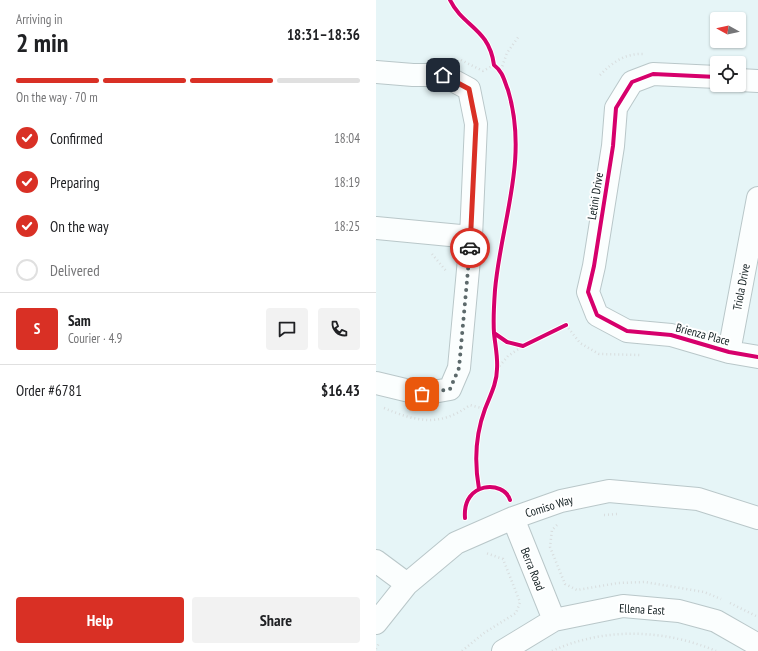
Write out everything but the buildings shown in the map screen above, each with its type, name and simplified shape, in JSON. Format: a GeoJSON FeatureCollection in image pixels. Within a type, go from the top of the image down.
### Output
{"type":"FeatureCollection","features":[{"type":"Feature","properties":{"kind":"street"},"geometry":{"type":"LineString","coordinates":[[376,72],[413,75],[443,75],[469,89],[476,124],[471,237],[459,368],[450,389],[422,394],[376,383]]}},
{"type":"Feature","properties":{"kind":"street","name":"Letini Drive"},"geometry":{"type":"LineString","coordinates":[[597,315],[588,292],[594,266],[613,146],[616,108],[632,82],[653,74],[710,77]]}},
{"type":"Feature","properties":{"kind":"street"},"geometry":{"type":"LineString","coordinates":[[746,81],[758,82]]}},
{"type":"Feature","properties":{"kind":"street","name":"Triola Drive"},"geometry":{"type":"LineString","coordinates":[[729,352],[758,198]]}},
{"type":"Feature","properties":{"kind":"street"},"geometry":{"type":"LineString","coordinates":[[376,228],[471,237]]}},
{"type":"Feature","properties":{"kind":"street","name":"Brienza Place"},"geometry":{"type":"LineString","coordinates":[[597,315],[627,331],[671,335],[729,352],[758,357]]}},
{"type":"Feature","properties":{"kind":"street","name":"Comiso Way"},"geometry":{"type":"LineString","coordinates":[[379,631],[407,584],[456,543],[513,518],[561,501],[609,491],[698,499],[758,518]]}},
{"type":"Feature","properties":{"kind":"street","name":"Berra Road"},"geometry":{"type":"LineString","coordinates":[[513,518],[554,620]]}},
{"type":"Feature","properties":{"kind":"street"},"geometry":{"type":"LineString","coordinates":[[376,561],[407,584]]}},
{"type":"Feature","properties":{"kind":"street","name":"Ellena East"},"geometry":{"type":"LineString","coordinates":[[504,651],[554,620],[623,606],[679,611],[716,621],[758,645]]}},
{"type":"Feature","properties":{"kind":"path"},"geometry":{"type":"LineString","coordinates":[[501,70],[507,53],[519,36]]}},
{"type":"Feature","properties":{"kind":"path"},"geometry":{"type":"LineString","coordinates":[[493,58],[494,65],[501,70],[504,77]]}},
{"type":"Feature","properties":{"kind":"path"},"geometry":{"type":"LineString","coordinates":[[431,253],[450,276]]}},
{"type":"Feature","properties":{"kind":"path"},"geometry":{"type":"LineString","coordinates":[[560,328],[566,325]]}},
{"type":"Feature","properties":{"kind":"path"},"geometry":{"type":"LineString","coordinates":[[496,376],[498,369],[508,356],[529,343]]}},
{"type":"Feature","properties":{"kind":"path"},"geometry":{"type":"LineString","coordinates":[[515,344],[523,346]]}},
{"type":"Feature","properties":{"kind":"path"},"geometry":{"type":"LineString","coordinates":[[497,362],[498,369]]}},
{"type":"Feature","properties":{"kind":"path"},"geometry":{"type":"LineString","coordinates":[[483,416],[488,403]]}},
{"type":"Feature","properties":{"kind":"path"},"geometry":{"type":"LineString","coordinates":[[601,515],[622,513]]}},
{"type":"Feature","properties":{"kind":"path"},"geometry":{"type":"LineString","coordinates":[[563,521],[552,530],[550,547],[565,584],[577,590],[618,583],[645,582],[704,592],[722,600]]}},
{"type":"Feature","properties":{"kind":"path"},"geometry":{"type":"LineString","coordinates":[[462,651],[484,633],[516,613],[520,602],[503,559],[483,552]]}},
{"type":"Feature","properties":{"kind":"path"},"geometry":{"type":"LineString","coordinates":[[729,603],[758,617]]}},
{"type":"Feature","properties":{"kind":"path"},"geometry":{"type":"LineString","coordinates":[[376,649],[379,631]]}},
{"type":"Feature","properties":{"kind":"path"},"geometry":{"type":"LineString","coordinates":[[552,651],[564,646],[605,636],[642,634],[673,637],[716,651]]}},
{"type":"Feature","properties":{"kind":"cycle path"},"geometry":{"type":"LineString","coordinates":[[450,0],[455,9],[487,43],[494,65],[503,76],[514,116],[516,141],[512,190],[498,265],[495,290],[494,333],[497,374],[477,439],[476,468],[479,489]]}},
{"type":"Feature","properties":{"kind":"cycle path"},"geometry":{"type":"LineString","coordinates":[[710,77],[653,74],[632,82],[616,108],[613,146],[594,266],[588,292],[597,315],[627,331],[671,335],[729,352],[758,357]]}},
{"type":"Feature","properties":{"kind":"cycle path"},"geometry":{"type":"LineString","coordinates":[[494,333],[507,342],[523,346],[566,325]]}},
{"type":"Feature","properties":{"kind":"cycle path"},"geometry":{"type":"LineString","coordinates":[[465,518],[466,506],[470,497],[476,491],[492,487],[500,489],[510,500]]}},
{"type":"Feature","properties":{"kind":"way so far"},"geometry":{"type":"LineString","coordinates":[[422,394],[450,389],[459,368],[470,248]]}},
{"type":"Feature","properties":{"kind":"route"},"geometry":{"type":"LineString","coordinates":[[443,75],[469,89],[476,124],[470,248]]}}]}
